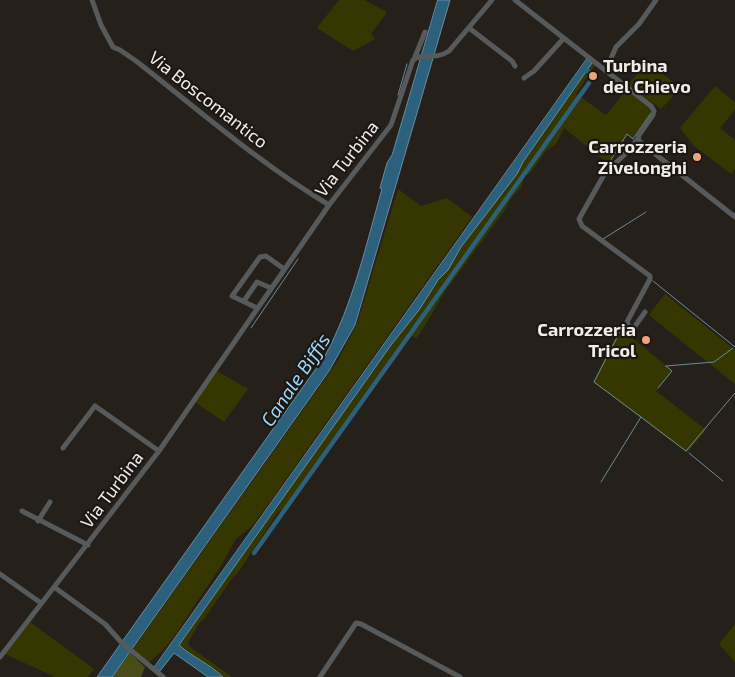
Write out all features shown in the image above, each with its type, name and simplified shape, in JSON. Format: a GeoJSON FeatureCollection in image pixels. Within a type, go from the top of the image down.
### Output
{"type":"FeatureCollection","features":[{"type":"Feature","properties":{"kind":"street","name":"Via Boscomantico"},"geometry":{"type":"LineString","coordinates":[[92,0],[113,48],[120,50],[136,61],[240,143],[329,205]]}},
{"type":"Feature","properties":{"kind":"street"},"geometry":{"type":"LineString","coordinates":[[416,57],[438,57],[449,51],[492,0]]}},
{"type":"Feature","properties":{"kind":"street"},"geometry":{"type":"LineString","coordinates":[[515,0],[606,70],[651,106],[654,111],[638,139],[605,172],[579,219],[582,226],[650,276],[627,324],[633,329],[645,312]]}},
{"type":"Feature","properties":{"kind":"street"},"geometry":{"type":"LineString","coordinates":[[606,70],[616,47],[639,24],[656,0]]}},
{"type":"Feature","properties":{"kind":"street"},"geometry":{"type":"LineString","coordinates":[[469,28],[512,61],[515,66]]}},
{"type":"Feature","properties":{"kind":"street","name":"Via Turbina"},"geometry":{"type":"LineString","coordinates":[[0,657],[159,451],[329,205],[391,125],[410,66],[416,57],[425,32]]}},
{"type":"Feature","properties":{"kind":"street"},"geometry":{"type":"LineString","coordinates":[[524,78],[534,71],[564,38]]}},
{"type":"Feature","properties":{"kind":"street"},"geometry":{"type":"LineString","coordinates":[[638,139],[735,217]]}},
{"type":"Feature","properties":{"kind":"street"},"geometry":{"type":"LineString","coordinates":[[257,308],[232,296],[260,257],[266,256],[284,269]]}},
{"type":"Feature","properties":{"kind":"street"},"geometry":{"type":"LineString","coordinates":[[244,301],[257,282],[271,288]]}},
{"type":"Feature","properties":{"kind":"street","name":"Via Turbina"},"geometry":{"type":"LineString","coordinates":[[63,448],[95,406],[159,451]]}},
{"type":"Feature","properties":{"kind":"street"},"geometry":{"type":"LineString","coordinates":[[38,521],[50,502]]}},
{"type":"Feature","properties":{"kind":"street","name":"Via Turbina"},"geometry":{"type":"LineString","coordinates":[[22,511],[38,521],[88,545]]}},
{"type":"Feature","properties":{"kind":"street"},"geometry":{"type":"LineString","coordinates":[[0,574],[42,603]]}},
{"type":"Feature","properties":{"kind":"street"},"geometry":{"type":"LineString","coordinates":[[54,587],[105,624],[120,642],[163,677]]}},
{"type":"Feature","properties":{"kind":"street"},"geometry":{"type":"LineString","coordinates":[[320,677],[356,623],[460,677]]}},
{"type":"Feature","properties":{"kind":"shaded area"},"geometry":{"type":"Polygon","coordinates":[[[339,0],[364,0],[387,12],[371,34],[375,39],[353,51],[317,28],[339,0]]]}},
{"type":"Feature","properties":{"kind":"shaded area"},"geometry":{"type":"Polygon","coordinates":[[[647,62],[681,88],[661,109],[628,85],[647,62]]]}},
{"type":"Feature","properties":{"kind":"shaded area"},"geometry":{"type":"Polygon","coordinates":[[[592,63],[595,65],[576,94],[606,115],[627,89],[650,108],[651,113],[634,137],[634,140],[627,134],[609,164],[564,128],[556,144],[546,151],[531,172],[525,176],[521,187],[446,290],[419,335],[416,338],[411,336],[416,329],[416,326],[412,327],[391,357],[389,367],[376,378],[283,509],[278,512],[237,574],[199,623],[188,643],[190,647],[232,677],[223,677],[179,645],[391,345],[419,310],[438,280],[448,270],[461,247],[517,174],[523,162],[592,63]]]}},
{"type":"Feature","properties":{"kind":"shaded area"},"geometry":{"type":"Polygon","coordinates":[[[715,86],[735,102],[735,110],[720,128],[735,140],[735,169],[731,174],[694,146],[680,128],[715,86]]]}},
{"type":"Feature","properties":{"kind":"shaded area"},"geometry":{"type":"Polygon","coordinates":[[[398,189],[421,206],[447,198],[472,217],[267,506],[252,526],[235,540],[221,566],[173,638],[149,662],[133,649],[337,362],[357,324],[398,189]]]}},
{"type":"Feature","properties":{"kind":"shaded area"},"geometry":{"type":"Polygon","coordinates":[[[665,294],[735,350],[735,384],[649,315],[665,294]]]}},
{"type":"Feature","properties":{"kind":"shaded area"},"geometry":{"type":"Polygon","coordinates":[[[621,330],[672,371],[656,391],[706,430],[687,453],[593,382],[621,330]]]}},
{"type":"Feature","properties":{"kind":"shaded area"},"geometry":{"type":"Polygon","coordinates":[[[217,371],[248,389],[224,422],[195,402],[217,371]]]}},
{"type":"Feature","properties":{"kind":"shaded area"},"geometry":{"type":"Polygon","coordinates":[[[30,622],[94,669],[88,677],[55,677],[5,654],[30,622]]]}},
{"type":"Feature","properties":{"kind":"shaded area"},"geometry":{"type":"Polygon","coordinates":[[[735,624],[735,662],[719,644],[735,624]]]}},
{"type":"Feature","properties":{"kind":"shaded area"},"geometry":{"type":"Polygon","coordinates":[[[130,653],[145,667],[141,677],[112,677],[130,653]]]}},
{"type":"Feature","properties":{"kind":"water"},"geometry":{"type":"Polygon","coordinates":[[[438,0],[450,0],[355,325],[329,371],[112,677],[97,677],[325,356],[335,336],[358,274],[382,189],[380,188],[387,163],[392,155],[438,0]]]}},
{"type":"Feature","properties":{"kind":"water"},"geometry":{"type":"Polygon","coordinates":[[[587,59],[592,63],[523,162],[517,174],[461,247],[448,270],[438,280],[419,310],[391,345],[179,645],[223,677],[208,677],[174,653],[160,671],[154,668],[587,59]]]}},
{"type":"Feature","properties":{"kind":"waterway"},"geometry":{"type":"LineString","coordinates":[[398,95],[407,64]]}},
{"type":"Feature","properties":{"kind":"waterway"},"geometry":{"type":"LineString","coordinates":[[583,70],[594,75]]}},
{"type":"Feature","properties":{"kind":"waterway"},"geometry":{"type":"LineString","coordinates":[[254,553],[589,83]]}},
{"type":"Feature","properties":{"kind":"waterway"},"geometry":{"type":"LineString","coordinates":[[604,171],[627,134],[633,139],[651,113]]}},
{"type":"Feature","properties":{"kind":"waterway"},"geometry":{"type":"LineString","coordinates":[[603,239],[646,212]]}},
{"type":"Feature","properties":{"kind":"waterway"},"geometry":{"type":"LineString","coordinates":[[251,328],[298,259]]}},
{"type":"Feature","properties":{"kind":"waterway"},"geometry":{"type":"LineString","coordinates":[[653,281],[735,347]]}},
{"type":"Feature","properties":{"kind":"waterway"},"geometry":{"type":"LineString","coordinates":[[601,482],[641,417],[594,382],[626,320]]}},
{"type":"Feature","properties":{"kind":"waterway"},"geometry":{"type":"LineString","coordinates":[[666,366],[714,362],[733,348]]}},
{"type":"Feature","properties":{"kind":"waterway"},"geometry":{"type":"LineString","coordinates":[[658,388],[672,371],[666,366]]}},
{"type":"Feature","properties":{"kind":"waterway"},"geometry":{"type":"LineString","coordinates":[[641,417],[686,451],[735,393]]}},
{"type":"Feature","properties":{"kind":"waterway"},"geometry":{"type":"LineString","coordinates":[[689,453],[723,481]]}},
{"type":"Feature","properties":{"kind":"place","name":"Turbina del Chievo"},"geometry":{"type":"Point","coordinates":[593,76]}},
{"type":"Feature","properties":{"kind":"place","name":"Carrozzeria Zivelonghi"},"geometry":{"type":"Point","coordinates":[697,157]}},
{"type":"Feature","properties":{"kind":"place","name":"Carrozzeria Tricol"},"geometry":{"type":"Point","coordinates":[646,340]}},
{"type":"Feature","properties":{"kind":"water label","name":"Canale Biffis"},"geometry":{"type":"Point","coordinates":[296,380]}}]}
